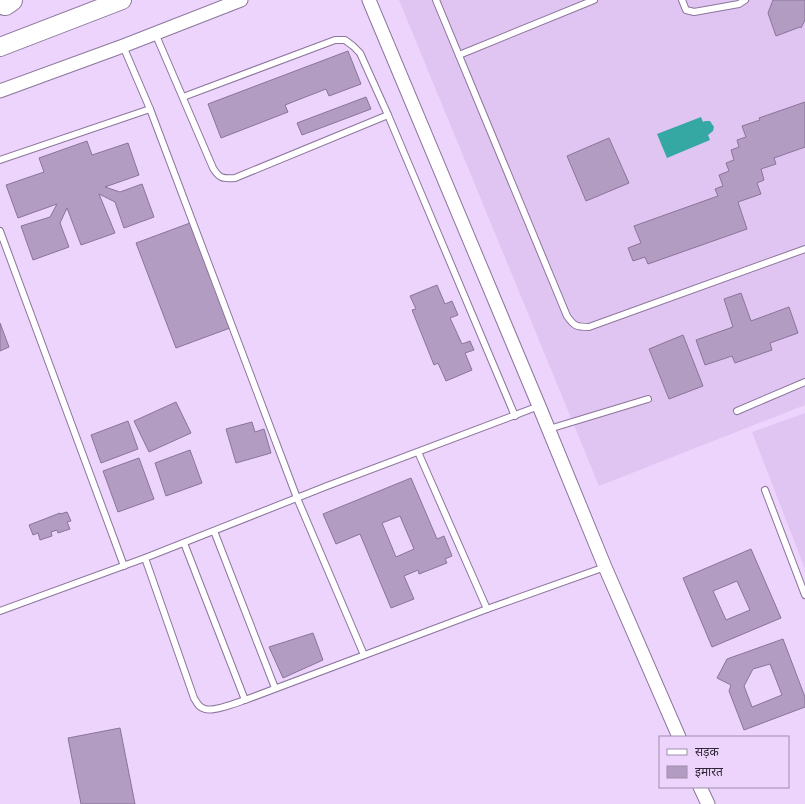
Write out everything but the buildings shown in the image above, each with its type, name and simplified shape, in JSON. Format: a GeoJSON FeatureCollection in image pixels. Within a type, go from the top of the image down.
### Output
{"type":"FeatureCollection","features":[{"type":"Feature","properties":{"kind":"main road"},"geometry":{"type":"LineString","coordinates":[[0,47],[122,0]]}},
{"type":"Feature","properties":{"kind":"street"},"geometry":{"type":"LineString","coordinates":[[0,91],[123,46],[241,0]]}},
{"type":"Feature","properties":{"kind":"street"},"geometry":{"type":"LineString","coordinates":[[368,0],[549,429],[605,567],[679,736]]}},
{"type":"Feature","properties":{"kind":"street"},"geometry":{"type":"LineString","coordinates":[[700,788],[708,804]]}},
{"type":"Feature","properties":{"kind":"lane"},"geometry":{"type":"LineString","coordinates":[[436,0],[564,308],[573,324],[580,327],[589,327],[805,249]]}},
{"type":"Feature","properties":{"kind":"lane"},"geometry":{"type":"LineString","coordinates":[[459,55],[594,0]]}},
{"type":"Feature","properties":{"kind":"lane"},"geometry":{"type":"LineString","coordinates":[[682,0],[686,10],[694,12],[739,4],[745,0]]}},
{"type":"Feature","properties":{"kind":"lane"},"geometry":{"type":"LineString","coordinates":[[155,33],[213,168],[218,176],[225,179],[235,178],[388,115]]}},
{"type":"Feature","properties":{"kind":"lane"},"geometry":{"type":"LineString","coordinates":[[183,97],[334,40],[345,40],[360,52],[516,416]]}},
{"type":"Feature","properties":{"kind":"lane"},"geometry":{"type":"LineString","coordinates":[[123,46],[150,109],[297,498],[364,655]]}},
{"type":"Feature","properties":{"kind":"lane"},"geometry":{"type":"LineString","coordinates":[[0,160],[150,109]]}},
{"type":"Feature","properties":{"kind":"lane"},"geometry":{"type":"LineString","coordinates":[[0,231],[124,566]]}},
{"type":"Feature","properties":{"kind":"lane"},"geometry":{"type":"LineString","coordinates":[[737,411],[805,382]]}},
{"type":"Feature","properties":{"kind":"lane"},"geometry":{"type":"LineString","coordinates":[[549,429],[648,399]]}},
{"type":"Feature","properties":{"kind":"lane"},"geometry":{"type":"LineString","coordinates":[[0,611],[124,566],[297,498],[539,406]]}},
{"type":"Feature","properties":{"kind":"lane"},"geometry":{"type":"LineString","coordinates":[[418,452],[487,609]]}},
{"type":"Feature","properties":{"kind":"lane"},"geometry":{"type":"LineString","coordinates":[[765,490],[805,595]]}},
{"type":"Feature","properties":{"kind":"lane"},"geometry":{"type":"LineString","coordinates":[[214,531],[275,688]]}},
{"type":"Feature","properties":{"kind":"lane"},"geometry":{"type":"LineString","coordinates":[[184,543],[245,700]]}},
{"type":"Feature","properties":{"kind":"lane"},"geometry":{"type":"LineString","coordinates":[[144,558],[194,698],[198,706],[205,710],[215,709],[245,700],[487,609],[605,567]]}},
{"type":"Feature","properties":{"kind":"shaded area"},"geometry":{"type":"Polygon","coordinates":[[[399,0],[805,0],[805,405],[599,486],[399,0]]]}},
{"type":"Feature","properties":{"kind":"shaded area"},"geometry":{"type":"Polygon","coordinates":[[[701,117],[703,122],[710,121],[714,127],[713,131],[708,135],[710,140],[667,158],[657,134],[701,117]]]}},
{"type":"Feature","properties":{"kind":"shaded area"},"geometry":{"type":"Polygon","coordinates":[[[805,413],[805,569],[752,432],[805,413]]]}}]}
